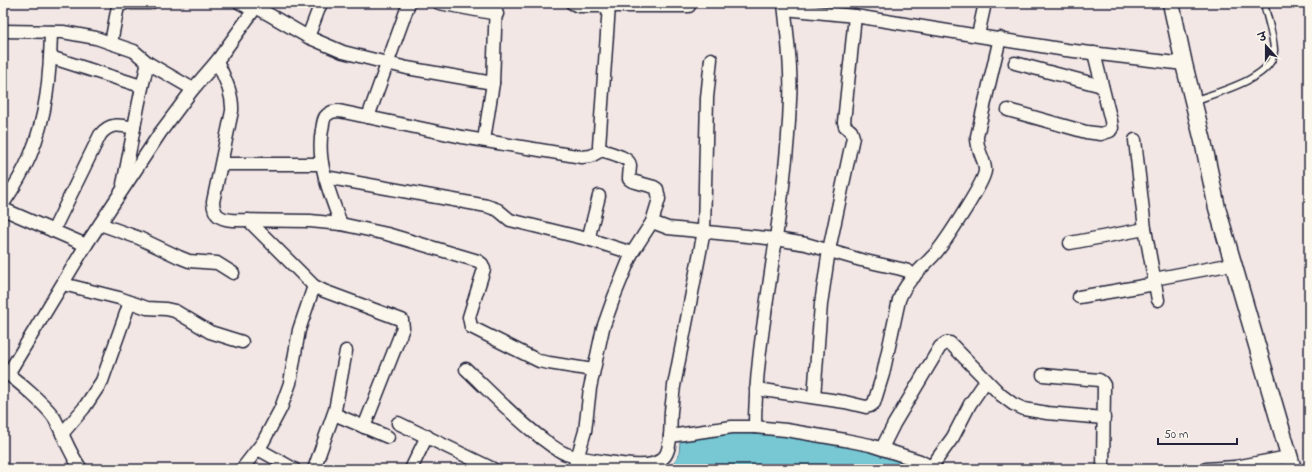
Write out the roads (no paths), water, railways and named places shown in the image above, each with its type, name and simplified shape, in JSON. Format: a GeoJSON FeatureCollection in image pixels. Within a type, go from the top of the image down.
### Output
{"type":"FeatureCollection","features":[{"type":"Feature","properties":{"kind":"street"},"geometry":{"type":"LineString","coordinates":[[111,43],[118,6],[126,3]]}},
{"type":"Feature","properties":{"kind":"street"},"geometry":{"type":"LineString","coordinates":[[131,3],[150,3]]}},
{"type":"Feature","properties":{"kind":"street"},"geometry":{"type":"LineString","coordinates":[[240,3],[255,7],[308,37],[343,52],[388,64],[493,83]]}},
{"type":"Feature","properties":{"kind":"street"},"geometry":{"type":"LineString","coordinates":[[308,37],[321,3]]}},
{"type":"Feature","properties":{"kind":"street"},"geometry":{"type":"LineString","coordinates":[[368,118],[409,3]]}},
{"type":"Feature","properties":{"kind":"street"},"geometry":{"type":"LineString","coordinates":[[439,3],[496,8],[493,83],[484,140]]}},
{"type":"Feature","properties":{"kind":"street"},"geometry":{"type":"LineString","coordinates":[[572,3],[578,6],[689,6]]}},
{"type":"Feature","properties":{"kind":"street"},"geometry":{"type":"LineString","coordinates":[[978,35],[984,3]]}},
{"type":"Feature","properties":{"kind":"street"},"geometry":{"type":"LineString","coordinates":[[1171,3],[1217,208],[1290,463],[1206,469]]}},
{"type":"Feature","properties":{"kind":"street"},"geometry":{"type":"LineString","coordinates":[[574,469],[585,431],[593,370],[603,328],[614,296],[632,253],[652,222],[659,198],[658,190],[654,187],[629,179],[630,164],[625,158],[602,150],[599,146],[609,6]]}},
{"type":"Feature","properties":{"kind":"street"},"geometry":{"type":"LineString","coordinates":[[755,427],[756,388],[761,341],[776,239],[786,156],[790,101],[791,81],[784,6],[1094,53],[1184,64]]}},
{"type":"Feature","properties":{"kind":"street"},"geometry":{"type":"LineString","coordinates":[[77,467],[62,434],[47,408],[5,372],[160,133],[193,89],[217,61],[255,7]]}},
{"type":"Feature","properties":{"kind":"street"},"geometry":{"type":"LineString","coordinates":[[814,397],[821,304],[829,250],[853,137],[853,133],[845,126],[844,122],[855,16]]}},
{"type":"Feature","properties":{"kind":"street"},"geometry":{"type":"LineString","coordinates":[[3,31],[63,32],[96,38],[134,51],[148,63],[193,89]]}},
{"type":"Feature","properties":{"kind":"street"},"geometry":{"type":"LineString","coordinates":[[3,204],[31,156],[42,119],[47,97],[52,32]]}},
{"type":"Feature","properties":{"kind":"street"},"geometry":{"type":"LineString","coordinates":[[756,388],[845,402],[866,407],[874,403],[883,374],[899,300],[906,286],[936,253],[972,198],[984,176],[985,167],[977,146],[978,136],[1000,38]]}},
{"type":"Feature","properties":{"kind":"street"},"geometry":{"type":"LineString","coordinates":[[1008,110],[1086,132],[1101,134],[1107,133],[1112,128],[1094,53]]}},
{"type":"Feature","properties":{"kind":"street"},"geometry":{"type":"LineString","coordinates":[[50,57],[141,86]]}},
{"type":"Feature","properties":{"kind":"street"},"geometry":{"type":"LineString","coordinates":[[466,369],[532,431],[555,449],[578,457],[641,467],[654,464],[665,456],[668,450],[670,436],[674,386],[704,231],[707,98],[711,59]]}},
{"type":"Feature","properties":{"kind":"street"},"geometry":{"type":"LineString","coordinates":[[217,61],[233,101],[222,164],[213,202],[214,210],[218,216],[223,219],[310,221],[341,224],[387,234],[478,261],[482,264],[484,269],[469,317],[471,327],[539,361],[593,370]]}},
{"type":"Feature","properties":{"kind":"street"},"geometry":{"type":"LineString","coordinates":[[122,193],[141,86],[148,63]]}},
{"type":"Feature","properties":{"kind":"street"},"geometry":{"type":"LineString","coordinates":[[1015,63],[1102,86]]}},
{"type":"Feature","properties":{"kind":"street"},"geometry":{"type":"LineString","coordinates":[[341,224],[322,164],[322,133],[326,116],[332,112],[339,111],[484,140],[582,157],[592,156],[602,150]]}},
{"type":"Feature","properties":{"kind":"street"},"geometry":{"type":"LineString","coordinates":[[53,231],[100,135],[104,130],[116,125],[134,128]]}},
{"type":"Feature","properties":{"kind":"street"},"geometry":{"type":"LineString","coordinates":[[1135,140],[1145,229],[1158,300]]}},
{"type":"Feature","properties":{"kind":"street"},"geometry":{"type":"LineString","coordinates":[[222,164],[322,164]]}},
{"type":"Feature","properties":{"kind":"street"},"geometry":{"type":"LineString","coordinates":[[325,177],[487,206],[498,210],[510,220],[591,240],[632,253]]}},
{"type":"Feature","properties":{"kind":"street"},"geometry":{"type":"LineString","coordinates":[[591,240],[590,232],[599,196]]}},
{"type":"Feature","properties":{"kind":"street"},"geometry":{"type":"LineString","coordinates":[[3,209],[86,245]]}},
{"type":"Feature","properties":{"kind":"street"},"geometry":{"type":"LineString","coordinates":[[248,220],[314,286],[402,320],[403,328],[364,427]]}},
{"type":"Feature","properties":{"kind":"street"},"geometry":{"type":"LineString","coordinates":[[652,222],[668,228],[776,239],[806,244],[908,271],[914,277]]}},
{"type":"Feature","properties":{"kind":"street"},"geometry":{"type":"LineString","coordinates":[[100,224],[139,238],[189,261],[217,263],[233,273]]}},
{"type":"Feature","properties":{"kind":"street"},"geometry":{"type":"LineString","coordinates":[[1070,243],[1145,229]]}},
{"type":"Feature","properties":{"kind":"street"},"geometry":{"type":"LineString","coordinates":[[1080,297],[1233,264]]}},
{"type":"Feature","properties":{"kind":"street"},"geometry":{"type":"LineString","coordinates":[[63,284],[147,308],[166,308],[175,311],[210,332],[242,342]]}},
{"type":"Feature","properties":{"kind":"street"},"geometry":{"type":"LineString","coordinates":[[242,469],[258,448],[281,408],[290,383],[299,330],[314,286]]}},
{"type":"Feature","properties":{"kind":"street"},"geometry":{"type":"LineString","coordinates":[[62,434],[84,408],[102,381],[130,302]]}},
{"type":"Feature","properties":{"kind":"street"},"geometry":{"type":"LineString","coordinates":[[882,448],[894,424],[940,347],[946,342],[950,343],[986,381],[1013,404],[1024,409],[1047,413],[1104,418]]}},
{"type":"Feature","properties":{"kind":"street"},"geometry":{"type":"LineString","coordinates":[[314,469],[334,414],[346,351]]}},
{"type":"Feature","properties":{"kind":"street"},"geometry":{"type":"LineString","coordinates":[[1043,375],[1102,382],[1105,389],[1103,469]]}},
{"type":"Feature","properties":{"kind":"street"},"geometry":{"type":"LineString","coordinates":[[670,436],[732,427],[755,427],[786,430],[882,448],[920,461],[934,468],[970,404],[986,381]]}},
{"type":"Feature","properties":{"kind":"street"},"geometry":{"type":"LineString","coordinates":[[334,414],[388,437]]}},
{"type":"Feature","properties":{"kind":"street"},"geometry":{"type":"LineString","coordinates":[[398,423],[492,469]]}},
{"type":"Feature","properties":{"kind":"street"},"geometry":{"type":"LineString","coordinates":[[411,469],[426,436]]}},
{"type":"Feature","properties":{"kind":"street"},"geometry":{"type":"LineString","coordinates":[[258,448],[288,467],[294,469]]}},
{"type":"Feature","properties":{"kind":"lane"},"geometry":{"type":"LineString","coordinates":[[1193,101],[1253,79],[1265,70],[1272,60],[1274,50],[1264,3]]}},
{"type":"Feature","properties":{"kind":"water"},"geometry":{"type":"Polygon","coordinates":[[[729,432],[763,432],[854,445],[920,469],[669,469],[679,455],[680,441],[692,438],[693,440],[729,432]]]}}]}
